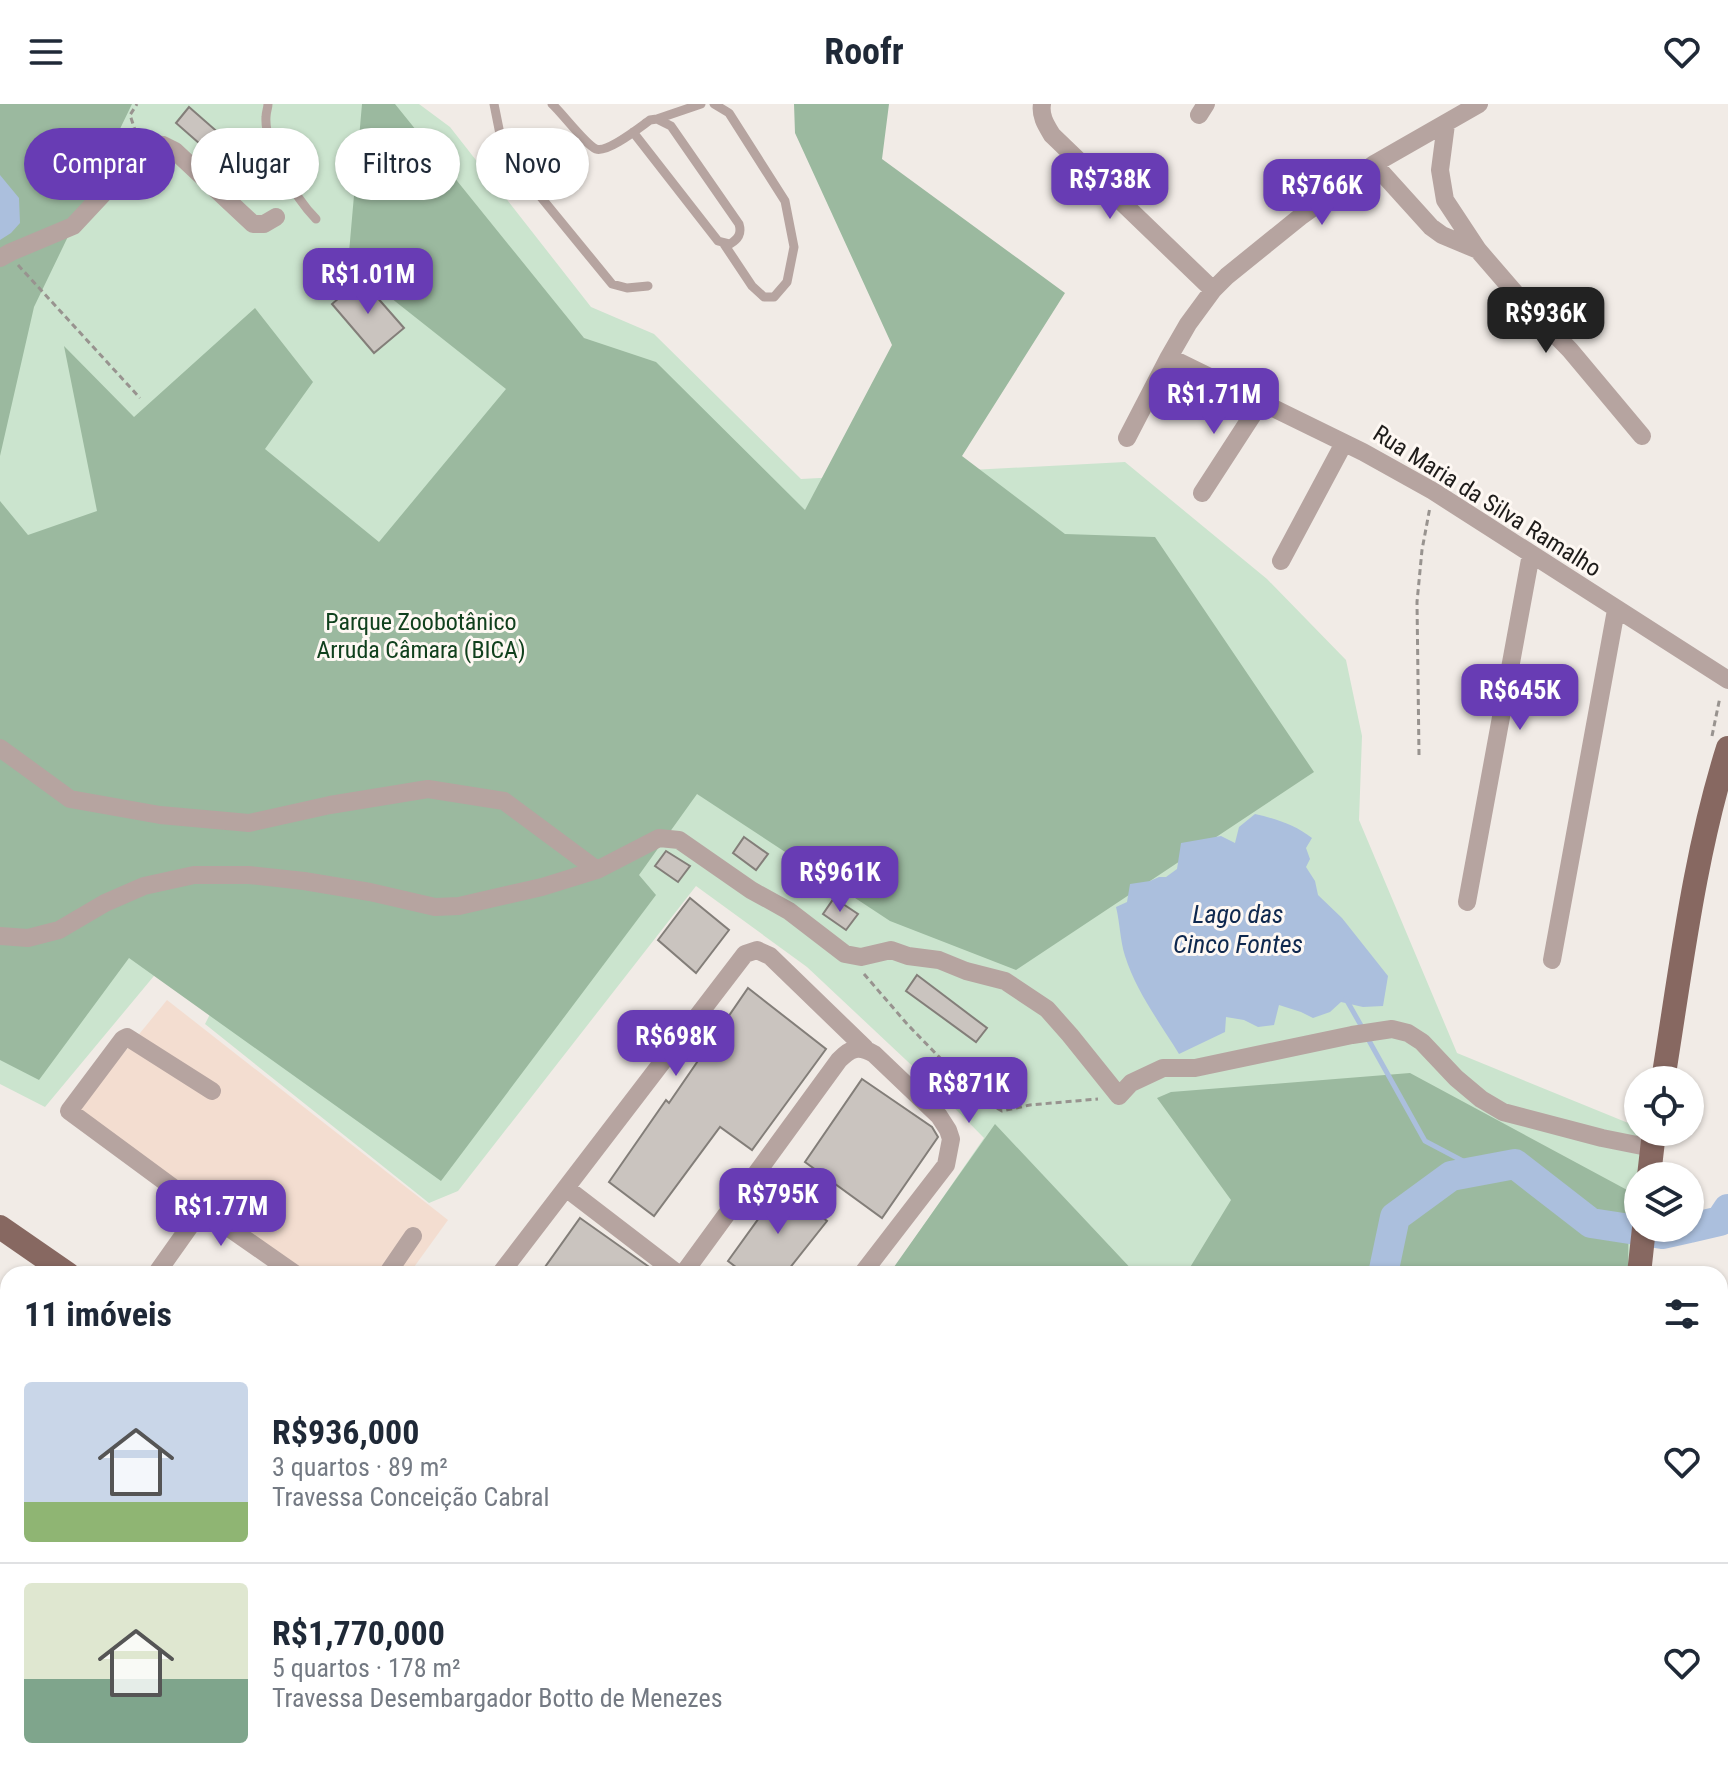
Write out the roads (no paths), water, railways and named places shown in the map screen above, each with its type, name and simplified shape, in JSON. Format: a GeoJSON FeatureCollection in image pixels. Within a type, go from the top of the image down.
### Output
{"type":"FeatureCollection","features":[{"type":"Feature","properties":{"kind":"main road"},"geometry":{"type":"LineString","coordinates":[[1665,1066],[1692,900],[1728,748]]}},
{"type":"Feature","properties":{"kind":"main road"},"geometry":{"type":"LineString","coordinates":[[0,1227],[56,1266]]}},
{"type":"Feature","properties":{"kind":"main road"},"geometry":{"type":"LineString","coordinates":[[1640,1266],[1643,1242]]}},
{"type":"Feature","properties":{"kind":"street"},"geometry":{"type":"LineString","coordinates":[[1042,104],[1041,111],[1052,135],[1213,290]]}},
{"type":"Feature","properties":{"kind":"street"},"geometry":{"type":"LineString","coordinates":[[1127,438],[1188,324],[1213,290],[1300,217],[1374,164],[1479,104]]}},
{"type":"Feature","properties":{"kind":"street"},"geometry":{"type":"LineString","coordinates":[[1446,124],[1440,170],[1445,200],[1478,250],[1570,350],[1642,436]]}},
{"type":"Feature","properties":{"kind":"street"},"geometry":{"type":"LineString","coordinates":[[4,256],[73,226],[115,181],[131,158],[140,149],[152,144],[175,151],[253,224],[264,224],[276,217]]}},
{"type":"Feature","properties":{"kind":"street"},"geometry":{"type":"LineString","coordinates":[[1374,164],[1431,227],[1478,250]]}},
{"type":"Feature","properties":{"kind":"street","name":"Rua Maria da Silva Ramalho"},"geometry":{"type":"LineString","coordinates":[[1169,357],[1344,443],[1433,491],[1728,680]]}},
{"type":"Feature","properties":{"kind":"street"},"geometry":{"type":"LineString","coordinates":[[1202,493],[1261,402]]}},
{"type":"Feature","properties":{"kind":"street"},"geometry":{"type":"LineString","coordinates":[[1281,561],[1344,443]]}},
{"type":"Feature","properties":{"kind":"street"},"geometry":{"type":"LineString","coordinates":[[1467,902],[1531,554]]}},
{"type":"Feature","properties":{"kind":"street"},"geometry":{"type":"LineString","coordinates":[[1552,960],[1616,610]]}},
{"type":"Feature","properties":{"kind":"street"},"geometry":{"type":"LineString","coordinates":[[0,748],[70,799],[160,815],[249,823],[330,805],[428,789],[504,801],[597,870]]}},
{"type":"Feature","properties":{"kind":"street"},"geometry":{"type":"LineString","coordinates":[[0,936],[28,938],[59,930],[105,903],[144,886],[194,875],[249,875],[304,881],[435,907],[459,906],[542,887],[597,870],[659,838],[679,840],[751,890],[789,911],[845,954],[861,957],[891,950],[908,956],[939,960],[1005,981],[1047,1009],[1119,1096],[1131,1083],[1163,1068],[1195,1068],[1392,1029],[1408,1033],[1422,1042],[1456,1078],[1503,1112],[1602,1138],[1624,1139]]}},
{"type":"Feature","properties":{"kind":"street"},"geometry":{"type":"LineString","coordinates":[[506,1266],[745,954],[757,950],[770,956],[874,1054],[939,1116],[948,1130],[951,1139],[946,1165],[868,1266]]}},
{"type":"Feature","properties":{"kind":"street"},"geometry":{"type":"LineString","coordinates":[[212,1091],[127,1037],[69,1111],[284,1266]]}},
{"type":"Feature","properties":{"kind":"street"},"geometry":{"type":"LineString","coordinates":[[687,1266],[839,1060],[855,1048],[865,1048]]}},
{"type":"Feature","properties":{"kind":"street"},"geometry":{"type":"LineString","coordinates":[[566,1188],[670,1266]]}},
{"type":"Feature","properties":{"kind":"street"},"geometry":{"type":"LineString","coordinates":[[162,1266],[202,1209]]}},
{"type":"Feature","properties":{"kind":"street"},"geometry":{"type":"LineString","coordinates":[[392,1266],[413,1236]]}},
{"type":"Feature","properties":{"kind":"lane"},"geometry":{"type":"LineString","coordinates":[[268,104],[265,119],[274,154],[299,199],[316,219]]}},
{"type":"Feature","properties":{"kind":"lane"},"geometry":{"type":"LineString","coordinates":[[494,104],[501,139],[517,168],[612,284],[627,288],[648,286]]}},
{"type":"Feature","properties":{"kind":"lane"},"geometry":{"type":"LineString","coordinates":[[552,104],[595,149],[600,150],[650,120],[701,104]]}},
{"type":"Feature","properties":{"kind":"lane"},"geometry":{"type":"LineString","coordinates":[[714,104],[729,113],[785,201],[794,247],[787,282],[774,297],[764,297],[752,286],[724,244]]}},
{"type":"Feature","properties":{"kind":"lane"},"geometry":{"type":"LineString","coordinates":[[633,132],[718,241],[730,244],[737,240],[741,230],[739,224],[671,126],[657,119]]}},
{"type":"Feature","properties":{"kind":"water"},"geometry":{"type":"Polygon","coordinates":[[[0,175],[19,198],[20,223],[0,240],[0,175]]]}},
{"type":"Feature","properties":{"kind":"water","name":"Lago das Cinco Fontes"},"geometry":{"type":"Polygon","coordinates":[[[1255,814],[1285,823],[1312,838],[1306,848],[1310,859],[1306,867],[1315,881],[1318,895],[1342,918],[1388,976],[1383,1006],[1363,1007],[1341,1002],[1330,1012],[1313,1018],[1279,1005],[1274,1025],[1258,1027],[1244,1020],[1226,1017],[1225,1032],[1179,1054],[1135,982],[1123,950],[1116,907],[1127,902],[1130,884],[1166,877],[1177,869],[1181,843],[1221,836],[1235,843],[1239,827],[1255,814]]]}},
{"type":"Feature","properties":{"kind":"waterway"},"geometry":{"type":"LineString","coordinates":[[1346,999],[1363,1029]]}},
{"type":"Feature","properties":{"kind":"waterway"},"geometry":{"type":"LineString","coordinates":[[1367,1037],[1425,1141],[1480,1170]]}},
{"type":"Feature","properties":{"kind":"waterway"},"geometry":{"type":"LineString","coordinates":[[1385,1266],[1395,1217],[1451,1176],[1515,1164],[1591,1223],[1624,1228]]}},
{"type":"Feature","properties":{"kind":"waterway"},"geometry":{"type":"LineString","coordinates":[[1704,1225],[1720,1221],[1728,1209]]}},
{"type":"Feature","properties":{"kind":"park label","name":"Parque Zoobotânico Arruda Câmara (BICA)"},"geometry":{"type":"Point","coordinates":[421,636]}}]}
